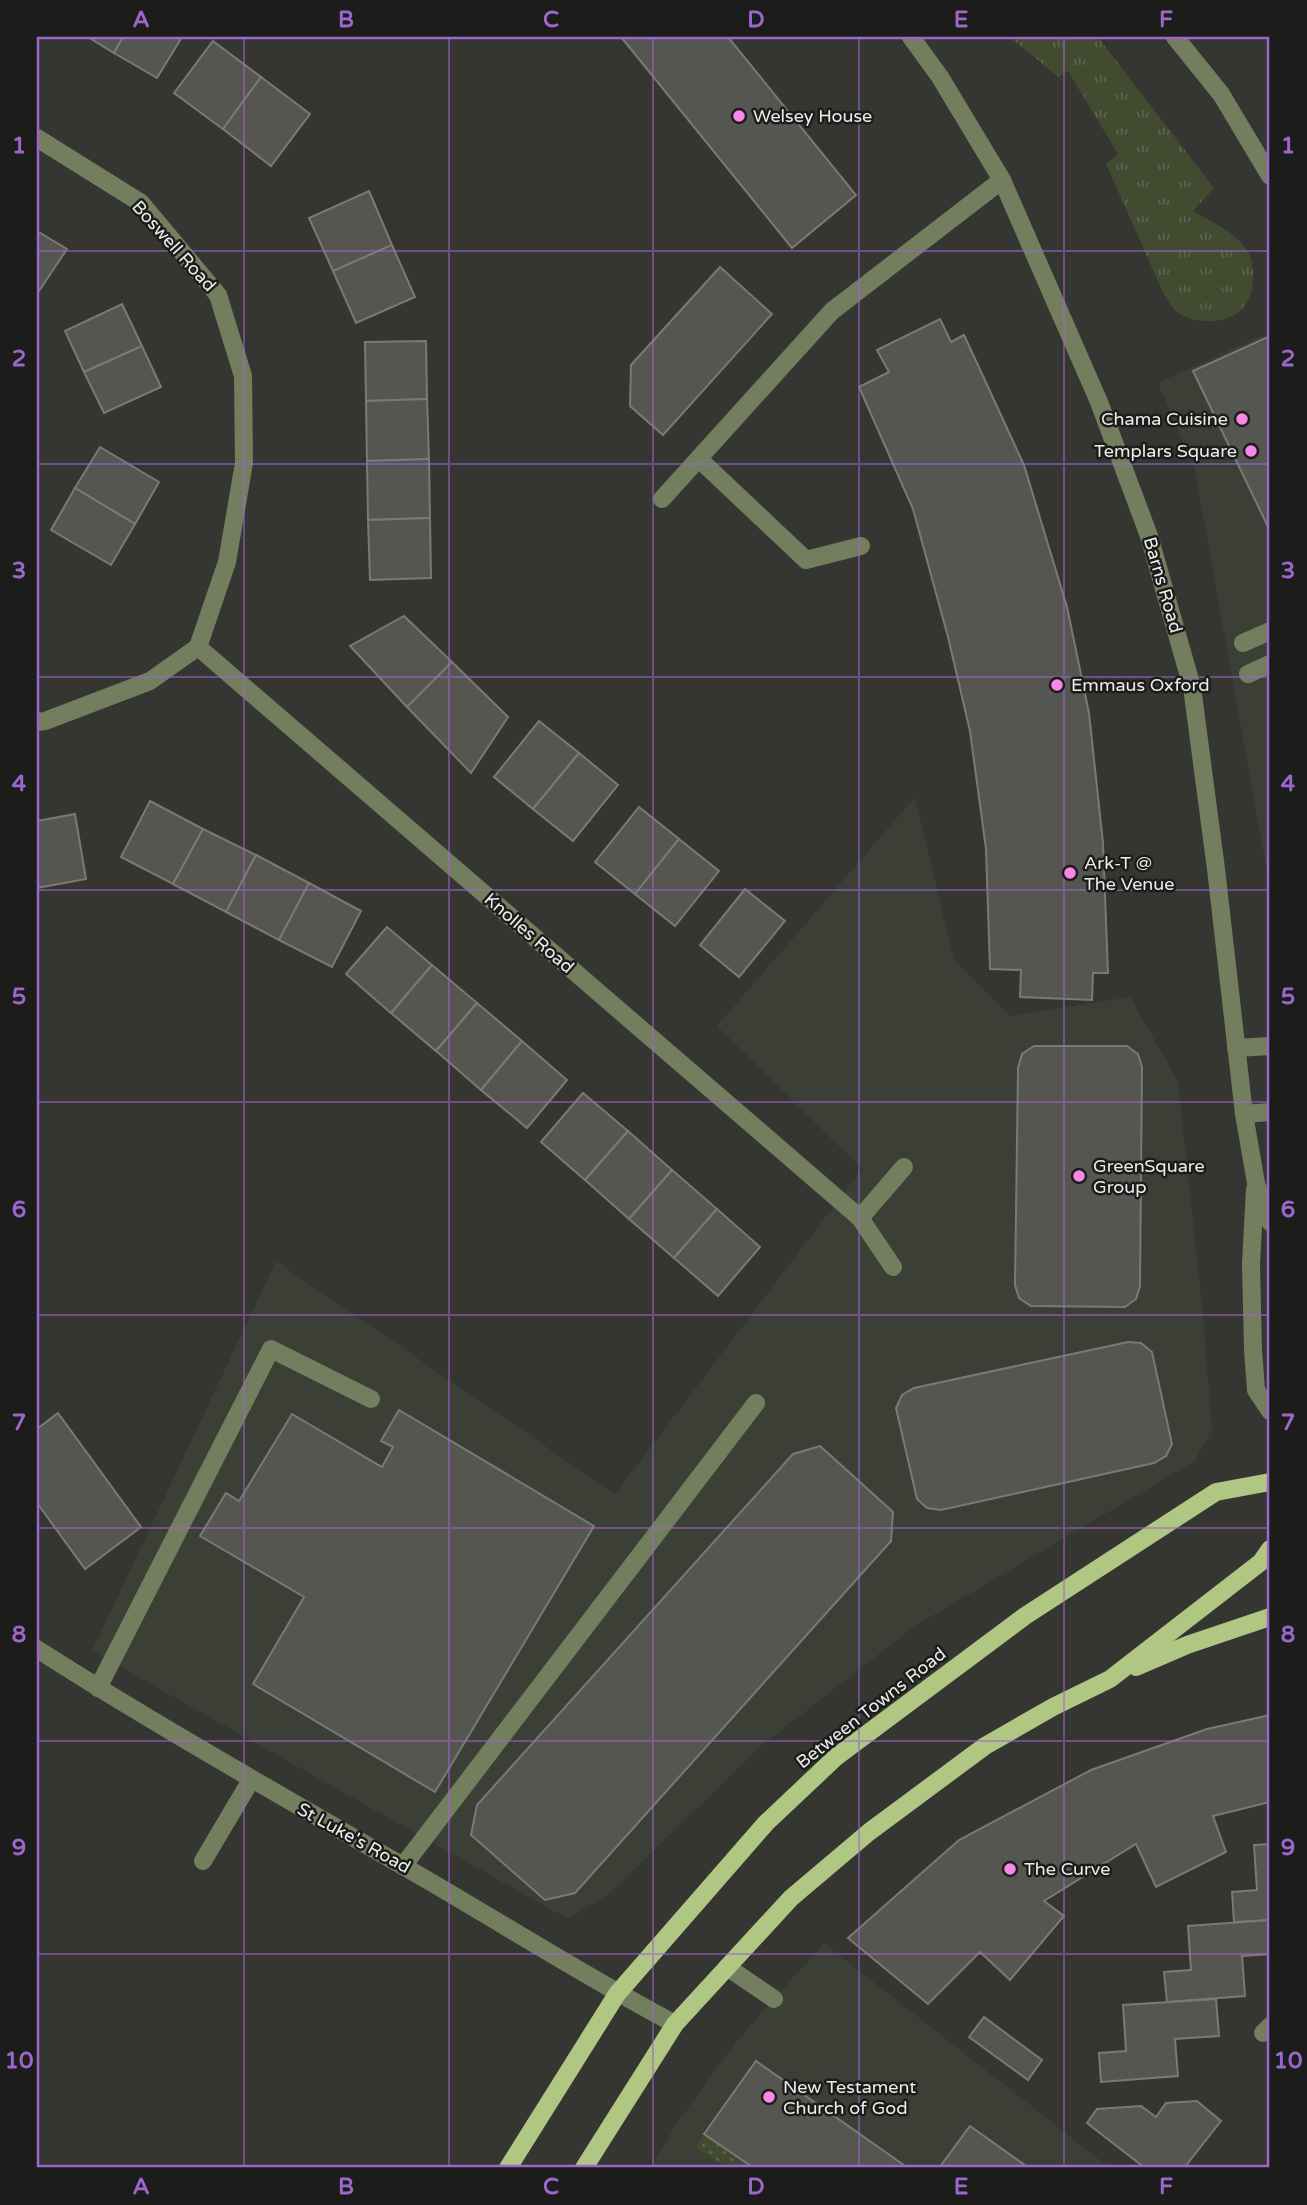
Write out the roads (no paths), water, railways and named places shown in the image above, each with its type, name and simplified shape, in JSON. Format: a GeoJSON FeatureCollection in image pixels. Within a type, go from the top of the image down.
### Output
{"type":"FeatureCollection","features":[{"type":"Feature","properties":{"kind":"main road","name":"Between Towns Road"},"geometry":{"type":"LineString","coordinates":[[509,2168],[617,1994],[766,1823],[836,1757],[1025,1616],[1216,1492],[1270,1482]]}},
{"type":"Feature","properties":{"kind":"main road"},"geometry":{"type":"LineString","coordinates":[[1110,1679],[1261,1562],[1270,1549]]}},
{"type":"Feature","properties":{"kind":"main road"},"geometry":{"type":"LineString","coordinates":[[584,2168],[675,2024],[791,1898],[869,1832],[985,1746],[1053,1707],[1187,1645],[1270,1617]]}},
{"type":"Feature","properties":{"kind":"street","name":"Barns Road"},"geometry":{"type":"LineString","coordinates":[[911,37],[940,77],[1002,180],[1099,402],[1149,536],[1192,687],[1244,1114],[1256,1183]]}},
{"type":"Feature","properties":{"kind":"street"},"geometry":{"type":"LineString","coordinates":[[1175,37],[1221,94],[1270,176]]}},
{"type":"Feature","properties":{"kind":"street","name":"Boswell Road"},"geometry":{"type":"LineString","coordinates":[[37,138],[141,203],[218,295],[222,306],[243,376],[244,463],[227,562],[198,647]]}},
{"type":"Feature","properties":{"kind":"street"},"geometry":{"type":"LineString","coordinates":[[662,499],[832,311],[1002,180]]}},
{"type":"Feature","properties":{"kind":"street"},"geometry":{"type":"LineString","coordinates":[[699,459],[806,560],[861,546]]}},
{"type":"Feature","properties":{"kind":"street"},"geometry":{"type":"LineString","coordinates":[[1243,643],[1270,631]]}},
{"type":"Feature","properties":{"kind":"street"},"geometry":{"type":"LineString","coordinates":[[37,722],[150,681],[198,647]]}},
{"type":"Feature","properties":{"kind":"street","name":"Knolles Road"},"geometry":{"type":"LineString","coordinates":[[198,647],[860,1218],[893,1268]]}},
{"type":"Feature","properties":{"kind":"street"},"geometry":{"type":"LineString","coordinates":[[1248,674],[1270,664]]}},
{"type":"Feature","properties":{"kind":"street"},"geometry":{"type":"LineString","coordinates":[[1236,1048],[1270,1046]]}},
{"type":"Feature","properties":{"kind":"street"},"geometry":{"type":"LineString","coordinates":[[1244,1114],[1270,1112]]}},
{"type":"Feature","properties":{"kind":"street"},"geometry":{"type":"LineString","coordinates":[[860,1218],[904,1167]]}},
{"type":"Feature","properties":{"kind":"street"},"geometry":{"type":"LineString","coordinates":[[1256,1183],[1270,1222]]}},
{"type":"Feature","properties":{"kind":"street"},"geometry":{"type":"LineString","coordinates":[[1256,1183],[1251,1264],[1253,1349],[1256,1390],[1270,1412]]}},
{"type":"Feature","properties":{"kind":"street"},"geometry":{"type":"LineString","coordinates":[[98,1688],[271,1349],[372,1399]]}},
{"type":"Feature","properties":{"kind":"street"},"geometry":{"type":"LineString","coordinates":[[404,1866],[756,1403]]}},
{"type":"Feature","properties":{"kind":"street","name":"St Luke's Road"},"geometry":{"type":"LineString","coordinates":[[37,1649],[251,1780],[404,1866],[617,1994],[675,2024]]}},
{"type":"Feature","properties":{"kind":"street"},"geometry":{"type":"LineString","coordinates":[[203,1861],[251,1780]]}},
{"type":"Feature","properties":{"kind":"street"},"geometry":{"type":"LineString","coordinates":[[727,1967],[774,1999]]}},
{"type":"Feature","properties":{"kind":"place","name":"Welsey House"},"geometry":{"type":"Point","coordinates":[739,116]}},
{"type":"Feature","properties":{"kind":"place","name":"Chama Cuisine"},"geometry":{"type":"Point","coordinates":[1242,419]}},
{"type":"Feature","properties":{"kind":"place","name":"Templars Square"},"geometry":{"type":"Point","coordinates":[1251,451]}},
{"type":"Feature","properties":{"kind":"place","name":"Emmaus Oxford"},"geometry":{"type":"Point","coordinates":[1057,685]}},
{"type":"Feature","properties":{"kind":"place","name":"Ark-T @ The Venue"},"geometry":{"type":"Point","coordinates":[1070,873]}},
{"type":"Feature","properties":{"kind":"place","name":"GreenSquare Group"},"geometry":{"type":"Point","coordinates":[1079,1176]}},
{"type":"Feature","properties":{"kind":"place","name":"The Curve"},"geometry":{"type":"Point","coordinates":[1010,1869]}},
{"type":"Feature","properties":{"kind":"place","name":"New Testament Church of God"},"geometry":{"type":"Point","coordinates":[769,2097]}}]}
